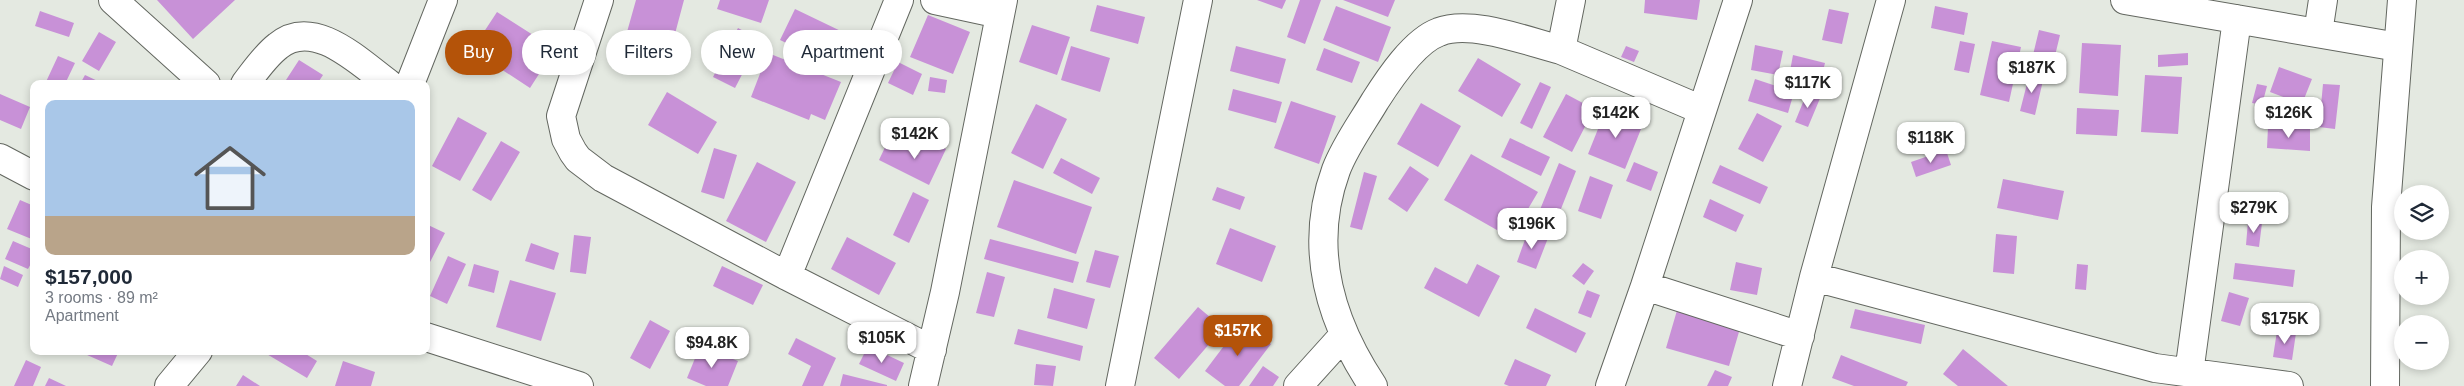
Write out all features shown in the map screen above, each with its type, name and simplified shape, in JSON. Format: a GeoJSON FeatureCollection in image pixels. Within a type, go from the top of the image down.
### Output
{"type":"FeatureCollection","features":[{"type":"Feature","properties":{"kind":"street"},"geometry":{"type":"LineString","coordinates":[[113,0],[202,80]]}},
{"type":"Feature","properties":{"kind":"street"},"geometry":{"type":"LineString","coordinates":[[412,80],[443,0]]}},
{"type":"Feature","properties":{"kind":"street"},"geometry":{"type":"LineString","coordinates":[[599,0],[561,116],[566,139],[578,159],[603,178],[787,276],[932,350]]}},
{"type":"Feature","properties":{"kind":"street"},"geometry":{"type":"LineString","coordinates":[[787,276],[899,0]]}},
{"type":"Feature","properties":{"kind":"street"},"geometry":{"type":"LineString","coordinates":[[923,386],[1002,7],[935,0]]}},
{"type":"Feature","properties":{"kind":"street"},"geometry":{"type":"LineString","coordinates":[[1120,386],[1198,0]]}},
{"type":"Feature","properties":{"kind":"street"},"geometry":{"type":"LineString","coordinates":[[1561,50],[1571,0]]}},
{"type":"Feature","properties":{"kind":"street"},"geometry":{"type":"LineString","coordinates":[[1610,386],[1645,286],[1738,0]]}},
{"type":"Feature","properties":{"kind":"street"},"geometry":{"type":"LineString","coordinates":[[1787,386],[1814,277],[1891,0]]}},
{"type":"Feature","properties":{"kind":"street"},"geometry":{"type":"LineString","coordinates":[[2125,0],[2398,47]]}},
{"type":"Feature","properties":{"kind":"street"},"geometry":{"type":"LineString","coordinates":[[2318,33],[2323,0]]}},
{"type":"Feature","properties":{"kind":"street"},"geometry":{"type":"LineString","coordinates":[[2385,386],[2386,207],[2402,0]]}},
{"type":"Feature","properties":{"kind":"street"},"geometry":{"type":"LineString","coordinates":[[2189,373],[2237,19]]}},
{"type":"Feature","properties":{"kind":"street"},"geometry":{"type":"LineString","coordinates":[[1373,386],[1344,335],[1324,266],[1323,221],[1337,170],[1383,89],[1417,46],[1439,32],[1464,28],[1495,33],[1561,50],[1702,110]]}},
{"type":"Feature","properties":{"kind":"street"},"geometry":{"type":"LineString","coordinates":[[248,80],[277,46],[309,35],[325,39],[384,80]]}},
{"type":"Feature","properties":{"kind":"street"},"geometry":{"type":"LineString","coordinates":[[0,158],[30,174]]}},
{"type":"Feature","properties":{"kind":"street"},"geometry":{"type":"LineString","coordinates":[[1814,277],[2154,377],[2189,373],[2289,386]]}},
{"type":"Feature","properties":{"kind":"street"},"geometry":{"type":"LineString","coordinates":[[1645,286],[1800,336]]}},
{"type":"Feature","properties":{"kind":"street"},"geometry":{"type":"LineString","coordinates":[[1298,386],[1344,335]]}},
{"type":"Feature","properties":{"kind":"street"},"geometry":{"type":"LineString","coordinates":[[430,338],[579,386]]}},
{"type":"Feature","properties":{"kind":"street"},"geometry":{"type":"LineString","coordinates":[[169,386],[195,355]]}},
{"type":"Feature","properties":{"kind":"building"},"geometry":{"type":"Polygon","coordinates":[[[157,0],[235,0],[193,39],[157,0]]]}},
{"type":"Feature","properties":{"kind":"building"},"geometry":{"type":"Polygon","coordinates":[[[636,0],[684,0],[676,30],[628,30],[636,0]]]}},
{"type":"Feature","properties":{"kind":"building"},"geometry":{"type":"Polygon","coordinates":[[[720,0],[769,0],[761,23],[717,9],[720,0]]]}},
{"type":"Feature","properties":{"kind":"building"},"geometry":{"type":"Polygon","coordinates":[[[1257,0],[1286,0],[1282,9],[1257,0]]]}},
{"type":"Feature","properties":{"kind":"building"},"geometry":{"type":"Polygon","coordinates":[[[1300,0],[1321,0],[1305,44],[1287,37],[1300,0]]]}},
{"type":"Feature","properties":{"kind":"building"},"geometry":{"type":"Polygon","coordinates":[[[1343,0],[1395,0],[1388,17],[1343,0]]]}},
{"type":"Feature","properties":{"kind":"building"},"geometry":{"type":"Polygon","coordinates":[[[1645,0],[1700,0],[1697,20],[1644,13],[1645,0]]]}},
{"type":"Feature","properties":{"kind":"building"},"geometry":{"type":"Polygon","coordinates":[[[1097,5],[1145,17],[1138,44],[1090,31],[1097,5]]]}},
{"type":"Feature","properties":{"kind":"building"},"geometry":{"type":"Polygon","coordinates":[[[1336,6],[1391,27],[1378,62],[1323,40],[1336,6]]]}},
{"type":"Feature","properties":{"kind":"building"},"geometry":{"type":"Polygon","coordinates":[[[1935,6],[1968,13],[1964,35],[1931,28],[1935,6]]]}},
{"type":"Feature","properties":{"kind":"building"},"geometry":{"type":"Polygon","coordinates":[[[795,9],[839,30],[785,30],[795,9]]]}},
{"type":"Feature","properties":{"kind":"building"},"geometry":{"type":"Polygon","coordinates":[[[1829,9],[1849,13],[1842,44],[1822,40],[1829,9]]]}},
{"type":"Feature","properties":{"kind":"building"},"geometry":{"type":"Polygon","coordinates":[[[40,11],[74,23],[69,37],[35,26],[40,11]]]}},
{"type":"Feature","properties":{"kind":"building"},"geometry":{"type":"Polygon","coordinates":[[[497,12],[525,30],[522,30],[522,75],[538,75],[530,88],[510,75],[512,75],[512,30],[485,30],[497,12]]]}},
{"type":"Feature","properties":{"kind":"building"},"geometry":{"type":"Polygon","coordinates":[[[928,15],[970,32],[953,74],[910,57],[928,15]]]}},
{"type":"Feature","properties":{"kind":"building"},"geometry":{"type":"Polygon","coordinates":[[[1032,25],[1070,37],[1057,75],[1019,62],[1032,25]]]}},
{"type":"Feature","properties":{"kind":"building"},"geometry":{"type":"Polygon","coordinates":[[[2039,30],[2060,35],[2052,68],[2031,63],[2039,30]]]}},
{"type":"Feature","properties":{"kind":"building"},"geometry":{"type":"Polygon","coordinates":[[[99,32],[116,42],[99,71],[82,61],[99,32]]]}},
{"type":"Feature","properties":{"kind":"building"},"geometry":{"type":"Polygon","coordinates":[[[1960,41],[1975,44],[1969,73],[1954,70],[1960,41]]]}},
{"type":"Feature","properties":{"kind":"building"},"geometry":{"type":"Polygon","coordinates":[[[1992,41],[2021,47],[2009,102],[1980,95],[1992,41]]]}},
{"type":"Feature","properties":{"kind":"building"},"geometry":{"type":"Polygon","coordinates":[[[2082,43],[2121,45],[2118,96],[2079,93],[2082,43]]]}},
{"type":"Feature","properties":{"kind":"building"},"geometry":{"type":"Polygon","coordinates":[[[1755,45],[1783,51],[1778,75],[1751,70],[1755,45]]]}},
{"type":"Feature","properties":{"kind":"building"},"geometry":{"type":"Polygon","coordinates":[[[1071,46],[1110,58],[1100,92],[1061,80],[1071,46]]]}},
{"type":"Feature","properties":{"kind":"building"},"geometry":{"type":"Polygon","coordinates":[[[1236,46],[1286,59],[1279,84],[1230,71],[1236,46]]]}},
{"type":"Feature","properties":{"kind":"building"},"geometry":{"type":"Polygon","coordinates":[[[1626,46],[1639,51],[1634,62],[1621,57],[1626,46]]]}},
{"type":"Feature","properties":{"kind":"building"},"geometry":{"type":"Polygon","coordinates":[[[1324,48],[1360,62],[1352,83],[1316,70],[1324,48]]]}},
{"type":"Feature","properties":{"kind":"building"},"geometry":{"type":"Polygon","coordinates":[[[2188,53],[2188,65],[2158,67],[2158,55],[2188,53]]]}},
{"type":"Feature","properties":{"kind":"building"},"geometry":{"type":"Polygon","coordinates":[[[773,55],[783,59],[783,75],[823,75],[841,82],[825,120],[811,114],[809,120],[751,97],[760,75],[773,75],[773,55]]]}},
{"type":"Feature","properties":{"kind":"building"},"geometry":{"type":"Polygon","coordinates":[[[1793,55],[1825,63],[1821,79],[1790,71],[1793,55]]]}},
{"type":"Feature","properties":{"kind":"building"},"geometry":{"type":"Polygon","coordinates":[[[58,56],[75,63],[67,80],[47,80],[58,56]]]}},
{"type":"Feature","properties":{"kind":"building"},"geometry":{"type":"Polygon","coordinates":[[[1478,58],[1521,84],[1502,117],[1458,91],[1478,58]]]}},
{"type":"Feature","properties":{"kind":"building"},"geometry":{"type":"Polygon","coordinates":[[[299,60],[323,75],[320,80],[286,80],[299,60]]]}},
{"type":"Feature","properties":{"kind":"building"},"geometry":{"type":"Polygon","coordinates":[[[902,64],[922,74],[913,95],[888,83],[892,75],[902,75],[902,64]]]}},
{"type":"Feature","properties":{"kind":"building"},"geometry":{"type":"Polygon","coordinates":[[[2279,67],[2312,79],[2302,104],[2270,92],[2279,67]]]}},
{"type":"Feature","properties":{"kind":"building"},"geometry":{"type":"Polygon","coordinates":[[[2030,72],[2044,76],[2035,115],[2020,111],[2030,72]]]}},
{"type":"Feature","properties":{"kind":"building"},"geometry":{"type":"Polygon","coordinates":[[[85,75],[96,80],[82,80],[85,75]]]}},
{"type":"Feature","properties":{"kind":"building"},"geometry":{"type":"Polygon","coordinates":[[[714,75],[742,75],[735,88],[713,77],[714,75]]]}},
{"type":"Feature","properties":{"kind":"building"},"geometry":{"type":"Polygon","coordinates":[[[2145,75],[2182,77],[2178,134],[2141,132],[2145,75]]]}},
{"type":"Feature","properties":{"kind":"building"},"geometry":{"type":"Polygon","coordinates":[[[930,77],[947,80],[945,93],[928,91],[930,77]]]}},
{"type":"Feature","properties":{"kind":"building"},"geometry":{"type":"Polygon","coordinates":[[[1755,79],[1794,92],[1788,113],[1748,101],[1755,79]]]}},
{"type":"Feature","properties":{"kind":"building"},"geometry":{"type":"Polygon","coordinates":[[[1540,82],[1551,87],[1532,129],[1520,123],[1540,82]]]}},
{"type":"Feature","properties":{"kind":"building"},"geometry":{"type":"Polygon","coordinates":[[[2257,84],[2267,86],[2262,105],[2252,103],[2257,84]]]}},
{"type":"Feature","properties":{"kind":"building"},"geometry":{"type":"Polygon","coordinates":[[[2323,84],[2340,85],[2335,129],[2319,127],[2323,84]]]}},
{"type":"Feature","properties":{"kind":"building"},"geometry":{"type":"Polygon","coordinates":[[[1233,89],[1282,102],[1276,123],[1228,110],[1233,89]]]}},
{"type":"Feature","properties":{"kind":"building"},"geometry":{"type":"Polygon","coordinates":[[[1808,90],[1821,96],[1808,127],[1795,122],[1808,90]]]}},
{"type":"Feature","properties":{"kind":"building"},"geometry":{"type":"Polygon","coordinates":[[[667,92],[717,122],[698,154],[648,125],[667,92]]]}},
{"type":"Feature","properties":{"kind":"building"},"geometry":{"type":"Polygon","coordinates":[[[0,94],[30,107],[21,129],[0,120],[0,94]]]}},
{"type":"Feature","properties":{"kind":"building"},"geometry":{"type":"Polygon","coordinates":[[[1566,94],[1594,109],[1572,152],[1543,137],[1566,94]]]}},
{"type":"Feature","properties":{"kind":"building"},"geometry":{"type":"Polygon","coordinates":[[[1291,101],[1336,116],[1319,164],[1274,148],[1291,101]]]}},
{"type":"Feature","properties":{"kind":"building"},"geometry":{"type":"Polygon","coordinates":[[[1421,103],[1461,126],[1438,167],[1397,144],[1421,103]]]}},
{"type":"Feature","properties":{"kind":"building"},"geometry":{"type":"Polygon","coordinates":[[[1036,104],[1067,119],[1043,169],[1011,153],[1036,104]]]}},
{"type":"Feature","properties":{"kind":"building"},"geometry":{"type":"Polygon","coordinates":[[[2077,108],[2119,110],[2117,136],[2076,134],[2077,108]]]}},
{"type":"Feature","properties":{"kind":"building"},"geometry":{"type":"Polygon","coordinates":[[[1606,109],[1643,124],[1625,169],[1588,154],[1606,109]]]}},
{"type":"Feature","properties":{"kind":"building"},"geometry":{"type":"Polygon","coordinates":[[[1757,113],[1782,126],[1763,162],[1738,149],[1757,113]]]}},
{"type":"Feature","properties":{"kind":"building"},"geometry":{"type":"Polygon","coordinates":[[[458,117],[487,133],[460,181],[432,166],[458,117]]]}},
{"type":"Feature","properties":{"kind":"building"},"geometry":{"type":"Polygon","coordinates":[[[2268,127],[2310,129],[2310,151],[2267,148],[2268,127]]]}},
{"type":"Feature","properties":{"kind":"building"},"geometry":{"type":"Polygon","coordinates":[[[1510,138],[1550,157],[1541,176],[1501,157],[1510,138]]]}},
{"type":"Feature","properties":{"kind":"building"},"geometry":{"type":"Polygon","coordinates":[[[926,139],[946,149],[929,185],[879,160],[888,141],[918,155],[926,139]]]}},
{"type":"Feature","properties":{"kind":"building"},"geometry":{"type":"Polygon","coordinates":[[[501,141],[520,152],[491,201],[472,190],[501,141]]]}},
{"type":"Feature","properties":{"kind":"building"},"geometry":{"type":"Polygon","coordinates":[[[714,148],[737,155],[724,199],[701,192],[714,148]]]}},
{"type":"Feature","properties":{"kind":"building"},"geometry":{"type":"Polygon","coordinates":[[[1946,150],[1951,165],[1916,177],[1911,162],[1946,150]]]}},
{"type":"Feature","properties":{"kind":"building"},"geometry":{"type":"Polygon","coordinates":[[[1471,154],[1538,192],[1511,238],[1444,200],[1471,154]]]}},
{"type":"Feature","properties":{"kind":"building"},"geometry":{"type":"Polygon","coordinates":[[[1061,158],[1100,178],[1092,194],[1053,173],[1061,158]]]}},
{"type":"Feature","properties":{"kind":"building"},"geometry":{"type":"Polygon","coordinates":[[[757,162],[796,182],[766,242],[726,221],[757,162]]]}},
{"type":"Feature","properties":{"kind":"building"},"geometry":{"type":"Polygon","coordinates":[[[1634,162],[1658,172],[1651,191],[1626,181],[1634,162]]]}},
{"type":"Feature","properties":{"kind":"building"},"geometry":{"type":"Polygon","coordinates":[[[1559,163],[1576,171],[1555,224],[1537,217],[1559,163]]]}},
{"type":"Feature","properties":{"kind":"building"},"geometry":{"type":"Polygon","coordinates":[[[1720,165],[1768,187],[1760,204],[1712,183],[1720,165]]]}},
{"type":"Feature","properties":{"kind":"building"},"geometry":{"type":"Polygon","coordinates":[[[1410,166],[1429,179],[1407,212],[1388,199],[1410,166]]]}},
{"type":"Feature","properties":{"kind":"building"},"geometry":{"type":"Polygon","coordinates":[[[1364,172],[1377,176],[1362,230],[1350,227],[1364,172]]]}},
{"type":"Feature","properties":{"kind":"building"},"geometry":{"type":"Polygon","coordinates":[[[1590,176],[1613,185],[1601,219],[1578,211],[1590,176]]]}},
{"type":"Feature","properties":{"kind":"building"},"geometry":{"type":"Polygon","coordinates":[[[2003,179],[2064,191],[2058,220],[1997,208],[2003,179]]]}},
{"type":"Feature","properties":{"kind":"building"},"geometry":{"type":"Polygon","coordinates":[[[1014,180],[1092,207],[1076,254],[997,227],[1014,180]]]}},
{"type":"Feature","properties":{"kind":"building"},"geometry":{"type":"Polygon","coordinates":[[[1217,187],[1245,197],[1240,210],[1212,200],[1217,187]]]}},
{"type":"Feature","properties":{"kind":"building"},"geometry":{"type":"Polygon","coordinates":[[[913,192],[929,200],[909,243],[893,235],[913,192]]]}},
{"type":"Feature","properties":{"kind":"building"},"geometry":{"type":"Polygon","coordinates":[[[1710,199],[1744,215],[1736,232],[1703,217],[1710,199]]]}},
{"type":"Feature","properties":{"kind":"building"},"geometry":{"type":"Polygon","coordinates":[[[20,200],[30,204],[30,238],[7,229],[20,200]]]}},
{"type":"Feature","properties":{"kind":"building"},"geometry":{"type":"Polygon","coordinates":[[[2248,221],[2262,223],[2259,247],[2246,245],[2248,221]]]}},
{"type":"Feature","properties":{"kind":"building"},"geometry":{"type":"Polygon","coordinates":[[[430,226],[445,233],[430,262],[430,226]]]}},
{"type":"Feature","properties":{"kind":"building"},"geometry":{"type":"Polygon","coordinates":[[[1230,228],[1276,246],[1262,282],[1216,264],[1230,228]]]}},
{"type":"Feature","properties":{"kind":"building"},"geometry":{"type":"Polygon","coordinates":[[[1528,231],[1548,238],[1536,269],[1517,262],[1528,231]]]}},
{"type":"Feature","properties":{"kind":"building"},"geometry":{"type":"Polygon","coordinates":[[[1996,234],[2017,236],[2014,274],[1993,272],[1996,234]]]}},
{"type":"Feature","properties":{"kind":"building"},"geometry":{"type":"Polygon","coordinates":[[[574,235],[591,237],[586,274],[570,272],[574,235]]]}},
{"type":"Feature","properties":{"kind":"building"},"geometry":{"type":"Polygon","coordinates":[[[847,237],[896,263],[879,295],[831,269],[847,237]]]}},
{"type":"Feature","properties":{"kind":"building"},"geometry":{"type":"Polygon","coordinates":[[[990,239],[1079,262],[1073,283],[984,259],[990,239]]]}},
{"type":"Feature","properties":{"kind":"building"},"geometry":{"type":"Polygon","coordinates":[[[13,241],[30,248],[30,265],[28,269],[5,259],[13,241]]]}},
{"type":"Feature","properties":{"kind":"building"},"geometry":{"type":"Polygon","coordinates":[[[531,243],[559,253],[554,270],[525,261],[531,243]]]}},
{"type":"Feature","properties":{"kind":"building"},"geometry":{"type":"Polygon","coordinates":[[[1095,250],[1119,256],[1110,288],[1086,282],[1095,250]]]}},
{"type":"Feature","properties":{"kind":"building"},"geometry":{"type":"Polygon","coordinates":[[[448,256],[466,264],[447,304],[430,296],[448,256]]]}},
{"type":"Feature","properties":{"kind":"building"},"geometry":{"type":"Polygon","coordinates":[[[1736,262],[1762,268],[1757,295],[1730,290],[1736,262]]]}},
{"type":"Feature","properties":{"kind":"building"},"geometry":{"type":"Polygon","coordinates":[[[1583,263],[1594,271],[1584,285],[1572,276],[1583,263]]]}},
{"type":"Feature","properties":{"kind":"building"},"geometry":{"type":"Polygon","coordinates":[[[2235,263],[2295,270],[2293,287],[2233,279],[2235,263]]]}},
{"type":"Feature","properties":{"kind":"building"},"geometry":{"type":"Polygon","coordinates":[[[474,264],[499,271],[494,293],[468,286],[474,264]]]}},
{"type":"Feature","properties":{"kind":"building"},"geometry":{"type":"Polygon","coordinates":[[[1477,264],[1500,276],[1479,317],[1424,288],[1435,267],[1467,284],[1477,264]]]}},
{"type":"Feature","properties":{"kind":"building"},"geometry":{"type":"Polygon","coordinates":[[[2077,264],[2088,265],[2086,290],[2075,289],[2077,264]]]}},
{"type":"Feature","properties":{"kind":"building"},"geometry":{"type":"Polygon","coordinates":[[[4,266],[23,275],[18,287],[0,279],[4,266]]]}},
{"type":"Feature","properties":{"kind":"building"},"geometry":{"type":"Polygon","coordinates":[[[722,266],[763,285],[753,305],[713,286],[722,266]]]}},
{"type":"Feature","properties":{"kind":"building"},"geometry":{"type":"Polygon","coordinates":[[[987,272],[1005,277],[994,317],[976,313],[987,272]]]}},
{"type":"Feature","properties":{"kind":"building"},"geometry":{"type":"Polygon","coordinates":[[[510,280],[556,293],[541,341],[496,327],[510,280]]]}},
{"type":"Feature","properties":{"kind":"building"},"geometry":{"type":"Polygon","coordinates":[[[1054,288],[1095,299],[1087,329],[1047,318],[1054,288]]]}},
{"type":"Feature","properties":{"kind":"building"},"geometry":{"type":"Polygon","coordinates":[[[1587,290],[1600,295],[1591,318],[1578,313],[1587,290]]]}},
{"type":"Feature","properties":{"kind":"building"},"geometry":{"type":"Polygon","coordinates":[[[2229,292],[2249,298],[2240,326],[2221,321],[2229,292]]]}},
{"type":"Feature","properties":{"kind":"building"},"geometry":{"type":"Polygon","coordinates":[[[1198,307],[1223,328],[1179,379],[1154,358],[1198,307]]]}},
{"type":"Feature","properties":{"kind":"building"},"geometry":{"type":"Polygon","coordinates":[[[1678,307],[1741,325],[1729,366],[1666,348],[1678,307]]]}},
{"type":"Feature","properties":{"kind":"building"},"geometry":{"type":"Polygon","coordinates":[[[1535,308],[1586,333],[1576,353],[1526,328],[1535,308]]]}},
{"type":"Feature","properties":{"kind":"building"},"geometry":{"type":"Polygon","coordinates":[[[1855,309],[1925,325],[1921,344],[1850,328],[1855,309]]]}},
{"type":"Feature","properties":{"kind":"building"},"geometry":{"type":"Polygon","coordinates":[[[650,320],[670,331],[650,369],[630,358],[650,320]]]}},
{"type":"Feature","properties":{"kind":"building"},"geometry":{"type":"Polygon","coordinates":[[[1242,322],[1271,344],[1239,386],[1225,386],[1205,371],[1242,322]]]}},
{"type":"Feature","properties":{"kind":"building"},"geometry":{"type":"Polygon","coordinates":[[[1018,329],[1083,346],[1080,361],[1014,344],[1018,329]]]}},
{"type":"Feature","properties":{"kind":"building"},"geometry":{"type":"Polygon","coordinates":[[[2277,331],[2296,333],[2292,360],[2273,357],[2277,331]]]}},
{"type":"Feature","properties":{"kind":"building"},"geometry":{"type":"Polygon","coordinates":[[[796,338],[836,358],[823,386],[802,386],[811,366],[788,354],[796,338]]]}},
{"type":"Feature","properties":{"kind":"building"},"geometry":{"type":"Polygon","coordinates":[[[700,346],[738,361],[728,386],[706,386],[687,378],[700,346]]]}},
{"type":"Feature","properties":{"kind":"building"},"geometry":{"type":"Polygon","coordinates":[[[868,346],[904,363],[896,381],[859,364],[868,346]]]}},
{"type":"Feature","properties":{"kind":"building"},"geometry":{"type":"Polygon","coordinates":[[[1963,349],[2008,386],[1958,386],[1943,374],[1963,349]]]}},
{"type":"Feature","properties":{"kind":"building"},"geometry":{"type":"Polygon","coordinates":[[[87,355],[117,355],[112,366],[87,355]]]}},
{"type":"Feature","properties":{"kind":"building"},"geometry":{"type":"Polygon","coordinates":[[[268,355],[307,355],[317,361],[307,378],[268,355]]]}},
{"type":"Feature","properties":{"kind":"building"},"geometry":{"type":"Polygon","coordinates":[[[1841,355],[1908,382],[1906,386],[1854,386],[1832,378],[1841,355]]]}},
{"type":"Feature","properties":{"kind":"building"},"geometry":{"type":"Polygon","coordinates":[[[1515,359],[1551,375],[1546,386],[1509,386],[1504,384],[1515,359]]]}},
{"type":"Feature","properties":{"kind":"building"},"geometry":{"type":"Polygon","coordinates":[[[26,360],[41,367],[33,386],[14,386],[26,360]]]}},
{"type":"Feature","properties":{"kind":"building"},"geometry":{"type":"Polygon","coordinates":[[[343,361],[375,372],[371,386],[335,386],[343,361]]]}},
{"type":"Feature","properties":{"kind":"building"},"geometry":{"type":"Polygon","coordinates":[[[1036,364],[1056,366],[1053,386],[1034,385],[1036,364]]]}},
{"type":"Feature","properties":{"kind":"building"},"geometry":{"type":"Polygon","coordinates":[[[1263,366],[1279,377],[1273,386],[1249,386],[1263,366]]]}},
{"type":"Feature","properties":{"kind":"building"},"geometry":{"type":"Polygon","coordinates":[[[1715,370],[1732,377],[1728,386],[1707,386],[1715,370]]]}},
{"type":"Feature","properties":{"kind":"building"},"geometry":{"type":"Polygon","coordinates":[[[843,374],[887,385],[887,386],[840,386],[843,374]]]}},
{"type":"Feature","properties":{"kind":"building"},"geometry":{"type":"Polygon","coordinates":[[[243,375],[260,386],[236,386],[243,375]]]}},
{"type":"Feature","properties":{"kind":"building"},"geometry":{"type":"Polygon","coordinates":[[[49,378],[66,386],[45,386],[49,378]]]}}]}
